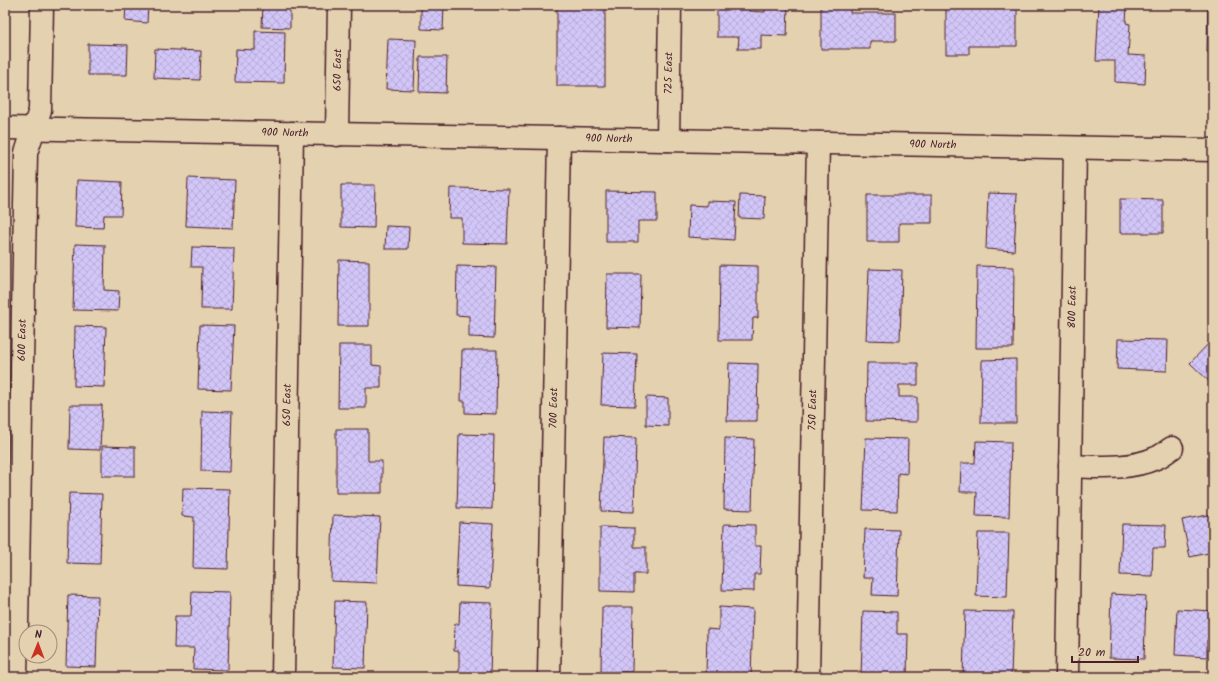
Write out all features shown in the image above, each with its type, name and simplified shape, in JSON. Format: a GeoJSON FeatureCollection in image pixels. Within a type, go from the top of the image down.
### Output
{"type":"FeatureCollection","features":[{"type":"Feature","properties":{"kind":"street","name":"600 East"},"geometry":{"type":"LineString","coordinates":[[16,677],[12,577],[26,153],[40,110],[42,5]]}},
{"type":"Feature","properties":{"kind":"street","name":"650 East"},"geometry":{"type":"LineString","coordinates":[[337,135],[339,5]]}},
{"type":"Feature","properties":{"kind":"street","name":"725 East"},"geometry":{"type":"LineString","coordinates":[[668,140],[670,5]]}},
{"type":"Feature","properties":{"kind":"street","name":"900 North"},"geometry":{"type":"LineString","coordinates":[[5,128],[1213,150]]}},
{"type":"Feature","properties":{"kind":"street","name":"650 East"},"geometry":{"type":"LineString","coordinates":[[283,677],[292,133]]}},
{"type":"Feature","properties":{"kind":"street","name":"700 East"},"geometry":{"type":"LineString","coordinates":[[549,677],[559,138]]}},
{"type":"Feature","properties":{"kind":"street","name":"750 East"},"geometry":{"type":"LineString","coordinates":[[808,677],[818,143]]}},
{"type":"Feature","properties":{"kind":"street","name":"800 East"},"geometry":{"type":"LineString","coordinates":[[1066,677],[1076,148]]}},
{"type":"Feature","properties":{"kind":"street"},"geometry":{"type":"LineString","coordinates":[[1070,466],[1122,467],[1139,464],[1157,458],[1172,448]]}},
{"type":"Feature","properties":{"kind":"building"},"geometry":{"type":"Polygon","coordinates":[[[126,5],[148,5],[147,23],[125,21],[126,5]]]}},
{"type":"Feature","properties":{"kind":"building"},"geometry":{"type":"Polygon","coordinates":[[[263,5],[290,5],[290,28],[262,27],[263,5]]]}},
{"type":"Feature","properties":{"kind":"building"},"geometry":{"type":"Polygon","coordinates":[[[387,5],[416,5],[416,7],[387,7],[387,5]]]}},
{"type":"Feature","properties":{"kind":"building"},"geometry":{"type":"Polygon","coordinates":[[[557,5],[605,5],[605,86],[557,86],[557,5]]]}},
{"type":"Feature","properties":{"kind":"building"},"geometry":{"type":"Polygon","coordinates":[[[717,5],[749,5],[749,11],[765,12],[765,5],[788,5],[787,36],[761,35],[761,49],[738,49],[739,37],[717,37],[717,5]]]}},
{"type":"Feature","properties":{"kind":"building"},"geometry":{"type":"Polygon","coordinates":[[[821,5],[850,5],[850,13],[896,13],[896,41],[870,41],[870,49],[821,49],[821,5]]]}},
{"type":"Feature","properties":{"kind":"building"},"geometry":{"type":"Polygon","coordinates":[[[946,5],[977,5],[977,7],[1017,8],[1017,46],[969,46],[969,54],[946,54],[946,5]]]}},
{"type":"Feature","properties":{"kind":"building"},"geometry":{"type":"Polygon","coordinates":[[[1099,5],[1127,5],[1126,23],[1130,24],[1128,55],[1146,56],[1145,84],[1115,82],[1115,61],[1096,61],[1099,5]]]}},
{"type":"Feature","properties":{"kind":"building"},"geometry":{"type":"Polygon","coordinates":[[[1208,5],[1213,5],[1213,52],[1207,52],[1208,5]]]}},
{"type":"Feature","properties":{"kind":"building"},"geometry":{"type":"Polygon","coordinates":[[[421,6],[444,6],[443,30],[421,29],[421,6]]]}},
{"type":"Feature","properties":{"kind":"building"},"geometry":{"type":"Polygon","coordinates":[[[255,31],[285,32],[284,83],[235,82],[236,49],[255,50],[255,31]]]}},
{"type":"Feature","properties":{"kind":"building"},"geometry":{"type":"Polygon","coordinates":[[[388,39],[416,40],[414,90],[386,89],[388,39]]]}},
{"type":"Feature","properties":{"kind":"building"},"geometry":{"type":"Polygon","coordinates":[[[88,44],[128,45],[127,75],[88,75],[88,44]]]}},
{"type":"Feature","properties":{"kind":"building"},"geometry":{"type":"Polygon","coordinates":[[[155,49],[201,51],[200,80],[154,78],[155,49]]]}},
{"type":"Feature","properties":{"kind":"building"},"geometry":{"type":"Polygon","coordinates":[[[420,57],[447,57],[446,93],[419,92],[420,57]]]}},
{"type":"Feature","properties":{"kind":"building"},"geometry":{"type":"Polygon","coordinates":[[[188,178],[235,180],[233,228],[186,226],[188,178]]]}},
{"type":"Feature","properties":{"kind":"building"},"geometry":{"type":"Polygon","coordinates":[[[77,180],[122,182],[121,215],[104,215],[103,228],[75,227],[77,180]]]}},
{"type":"Feature","properties":{"kind":"building"},"geometry":{"type":"Polygon","coordinates":[[[341,185],[375,185],[374,228],[341,227],[341,185]]]}},
{"type":"Feature","properties":{"kind":"building"},"geometry":{"type":"Polygon","coordinates":[[[450,188],[509,189],[507,244],[462,243],[462,218],[449,218],[450,188]]]}},
{"type":"Feature","properties":{"kind":"building"},"geometry":{"type":"Polygon","coordinates":[[[606,191],[657,192],[657,221],[638,221],[638,242],[606,242],[606,191]]]}},
{"type":"Feature","properties":{"kind":"building"},"geometry":{"type":"Polygon","coordinates":[[[988,193],[1017,194],[1014,251],[986,249],[988,193]]]}},
{"type":"Feature","properties":{"kind":"building"},"geometry":{"type":"Polygon","coordinates":[[[740,195],[765,196],[764,219],[739,218],[740,195]]]}},
{"type":"Feature","properties":{"kind":"building"},"geometry":{"type":"Polygon","coordinates":[[[867,195],[932,195],[932,223],[899,223],[899,242],[867,242],[867,195]]]}},
{"type":"Feature","properties":{"kind":"building"},"geometry":{"type":"Polygon","coordinates":[[[1120,199],[1163,200],[1163,233],[1120,233],[1120,199]]]}},
{"type":"Feature","properties":{"kind":"building"},"geometry":{"type":"Polygon","coordinates":[[[707,201],[736,202],[734,240],[688,237],[689,205],[707,206],[707,201]]]}},
{"type":"Feature","properties":{"kind":"building"},"geometry":{"type":"Polygon","coordinates":[[[386,226],[409,227],[408,249],[385,249],[386,226]]]}},
{"type":"Feature","properties":{"kind":"building"},"geometry":{"type":"Polygon","coordinates":[[[75,244],[105,245],[104,290],[119,291],[118,311],[73,310],[75,244]]]}},
{"type":"Feature","properties":{"kind":"building"},"geometry":{"type":"Polygon","coordinates":[[[192,247],[234,248],[232,309],[201,309],[202,267],[191,267],[192,247]]]}},
{"type":"Feature","properties":{"kind":"building"},"geometry":{"type":"Polygon","coordinates":[[[339,260],[369,261],[369,326],[338,326],[339,260]]]}},
{"type":"Feature","properties":{"kind":"building"},"geometry":{"type":"Polygon","coordinates":[[[720,265],[758,266],[758,318],[753,318],[752,340],[719,340],[720,265]]]}},
{"type":"Feature","properties":{"kind":"building"},"geometry":{"type":"Polygon","coordinates":[[[457,266],[496,267],[494,338],[469,337],[469,316],[456,315],[457,266]]]}},
{"type":"Feature","properties":{"kind":"building"},"geometry":{"type":"Polygon","coordinates":[[[977,266],[1014,267],[1013,348],[976,348],[977,266]]]}},
{"type":"Feature","properties":{"kind":"building"},"geometry":{"type":"Polygon","coordinates":[[[869,269],[902,270],[900,341],[866,340],[869,269]]]}},
{"type":"Feature","properties":{"kind":"building"},"geometry":{"type":"Polygon","coordinates":[[[607,274],[641,274],[640,328],[606,327],[607,274]]]}},
{"type":"Feature","properties":{"kind":"building"},"geometry":{"type":"Polygon","coordinates":[[[200,325],[234,326],[231,390],[198,389],[200,325]]]}},
{"type":"Feature","properties":{"kind":"building"},"geometry":{"type":"Polygon","coordinates":[[[75,326],[106,327],[104,387],[74,386],[75,326]]]}},
{"type":"Feature","properties":{"kind":"building"},"geometry":{"type":"Polygon","coordinates":[[[1118,339],[1168,340],[1167,371],[1117,369],[1118,339]]]}},
{"type":"Feature","properties":{"kind":"building"},"geometry":{"type":"Polygon","coordinates":[[[1213,339],[1213,385],[1190,363],[1213,339]]]}},
{"type":"Feature","properties":{"kind":"building"},"geometry":{"type":"Polygon","coordinates":[[[339,345],[372,345],[372,365],[381,366],[381,388],[366,388],[366,408],[338,408],[339,345]]]}},
{"type":"Feature","properties":{"kind":"building"},"geometry":{"type":"Polygon","coordinates":[[[462,350],[497,350],[496,414],[465,413],[465,401],[461,401],[462,350]]]}},
{"type":"Feature","properties":{"kind":"building"},"geometry":{"type":"Polygon","coordinates":[[[603,353],[637,354],[635,406],[601,405],[603,353]]]}},
{"type":"Feature","properties":{"kind":"building"},"geometry":{"type":"Polygon","coordinates":[[[1016,359],[1016,423],[981,423],[982,360],[1016,359]]]}},
{"type":"Feature","properties":{"kind":"building"},"geometry":{"type":"Polygon","coordinates":[[[729,363],[758,364],[757,421],[727,421],[729,363]]]}},
{"type":"Feature","properties":{"kind":"building"},"geometry":{"type":"Polygon","coordinates":[[[867,363],[918,363],[918,385],[899,385],[899,397],[917,397],[917,422],[866,421],[867,363]]]}},
{"type":"Feature","properties":{"kind":"building"},"geometry":{"type":"Polygon","coordinates":[[[646,397],[668,398],[668,426],[646,425],[646,397]]]}},
{"type":"Feature","properties":{"kind":"building"},"geometry":{"type":"Polygon","coordinates":[[[70,405],[102,405],[100,450],[69,449],[70,405]]]}},
{"type":"Feature","properties":{"kind":"building"},"geometry":{"type":"Polygon","coordinates":[[[202,411],[232,412],[230,472],[201,471],[202,411]]]}},
{"type":"Feature","properties":{"kind":"building"},"geometry":{"type":"Polygon","coordinates":[[[336,429],[368,429],[368,461],[382,461],[382,493],[336,493],[336,429]]]}},
{"type":"Feature","properties":{"kind":"building"},"geometry":{"type":"Polygon","coordinates":[[[459,434],[494,435],[492,509],[457,508],[459,434]]]}},
{"type":"Feature","properties":{"kind":"building"},"geometry":{"type":"Polygon","coordinates":[[[604,437],[636,438],[634,512],[601,511],[604,437]]]}},
{"type":"Feature","properties":{"kind":"building"},"geometry":{"type":"Polygon","coordinates":[[[725,438],[754,439],[752,510],[724,509],[725,438]]]}},
{"type":"Feature","properties":{"kind":"building"},"geometry":{"type":"Polygon","coordinates":[[[866,438],[908,439],[907,474],[898,473],[897,511],[863,510],[866,438]]]}},
{"type":"Feature","properties":{"kind":"building"},"geometry":{"type":"Polygon","coordinates":[[[976,441],[1011,442],[1009,517],[976,516],[977,492],[960,492],[961,463],[975,463],[976,441]]]}},
{"type":"Feature","properties":{"kind":"building"},"geometry":{"type":"Polygon","coordinates":[[[102,446],[135,447],[135,476],[102,476],[102,446]]]}},
{"type":"Feature","properties":{"kind":"building"},"geometry":{"type":"Polygon","coordinates":[[[183,488],[230,489],[228,569],[193,568],[194,517],[182,516],[183,488]]]}},
{"type":"Feature","properties":{"kind":"building"},"geometry":{"type":"Polygon","coordinates":[[[69,493],[102,494],[100,564],[67,563],[69,493]]]}},
{"type":"Feature","properties":{"kind":"building"},"geometry":{"type":"Polygon","coordinates":[[[1213,514],[1213,552],[1190,557],[1182,520],[1213,514]]]}},
{"type":"Feature","properties":{"kind":"building"},"geometry":{"type":"Polygon","coordinates":[[[333,515],[380,517],[377,583],[331,581],[333,515]]]}},
{"type":"Feature","properties":{"kind":"building"},"geometry":{"type":"Polygon","coordinates":[[[459,522],[493,524],[490,588],[456,586],[459,522]]]}},
{"type":"Feature","properties":{"kind":"building"},"geometry":{"type":"Polygon","coordinates":[[[724,524],[755,525],[755,546],[761,546],[760,574],[754,574],[754,591],[722,590],[724,524]]]}},
{"type":"Feature","properties":{"kind":"building"},"geometry":{"type":"Polygon","coordinates":[[[1122,524],[1166,525],[1165,548],[1153,548],[1152,576],[1120,575],[1122,524]]]}},
{"type":"Feature","properties":{"kind":"building"},"geometry":{"type":"Polygon","coordinates":[[[600,527],[634,528],[634,547],[646,547],[646,574],[634,574],[634,592],[600,591],[600,527]]]}},
{"type":"Feature","properties":{"kind":"building"},"geometry":{"type":"Polygon","coordinates":[[[865,529],[899,530],[897,596],[872,595],[873,578],[863,578],[865,529]]]}},
{"type":"Feature","properties":{"kind":"building"},"geometry":{"type":"Polygon","coordinates":[[[978,533],[1009,533],[1007,597],[976,596],[978,533]]]}},
{"type":"Feature","properties":{"kind":"building"},"geometry":{"type":"Polygon","coordinates":[[[192,591],[230,592],[228,670],[193,669],[194,648],[174,648],[175,616],[191,616],[192,591]]]}},
{"type":"Feature","properties":{"kind":"building"},"geometry":{"type":"Polygon","coordinates":[[[1111,594],[1146,596],[1144,659],[1109,658],[1111,594]]]}},
{"type":"Feature","properties":{"kind":"building"},"geometry":{"type":"Polygon","coordinates":[[[68,595],[98,596],[96,667],[66,666],[68,595]]]}},
{"type":"Feature","properties":{"kind":"building"},"geometry":{"type":"Polygon","coordinates":[[[335,601],[367,602],[365,668],[333,667],[335,601]]]}},
{"type":"Feature","properties":{"kind":"building"},"geometry":{"type":"Polygon","coordinates":[[[460,602],[492,603],[490,676],[459,675],[459,651],[454,651],[455,624],[459,624],[460,602]]]}},
{"type":"Feature","properties":{"kind":"building"},"geometry":{"type":"Polygon","coordinates":[[[602,607],[633,607],[632,672],[601,672],[602,607]]]}},
{"type":"Feature","properties":{"kind":"building"},"geometry":{"type":"Polygon","coordinates":[[[719,607],[753,609],[751,677],[706,677],[707,629],[719,630],[719,607]]]}},
{"type":"Feature","properties":{"kind":"building"},"geometry":{"type":"Polygon","coordinates":[[[1177,609],[1213,611],[1213,640],[1207,640],[1207,657],[1175,655],[1177,609]]]}},
{"type":"Feature","properties":{"kind":"building"},"geometry":{"type":"Polygon","coordinates":[[[863,611],[897,612],[897,634],[908,634],[907,677],[861,677],[863,611]]]}},
{"type":"Feature","properties":{"kind":"building"},"geometry":{"type":"Polygon","coordinates":[[[965,611],[1013,612],[1011,677],[963,677],[965,611]]]}}]}
